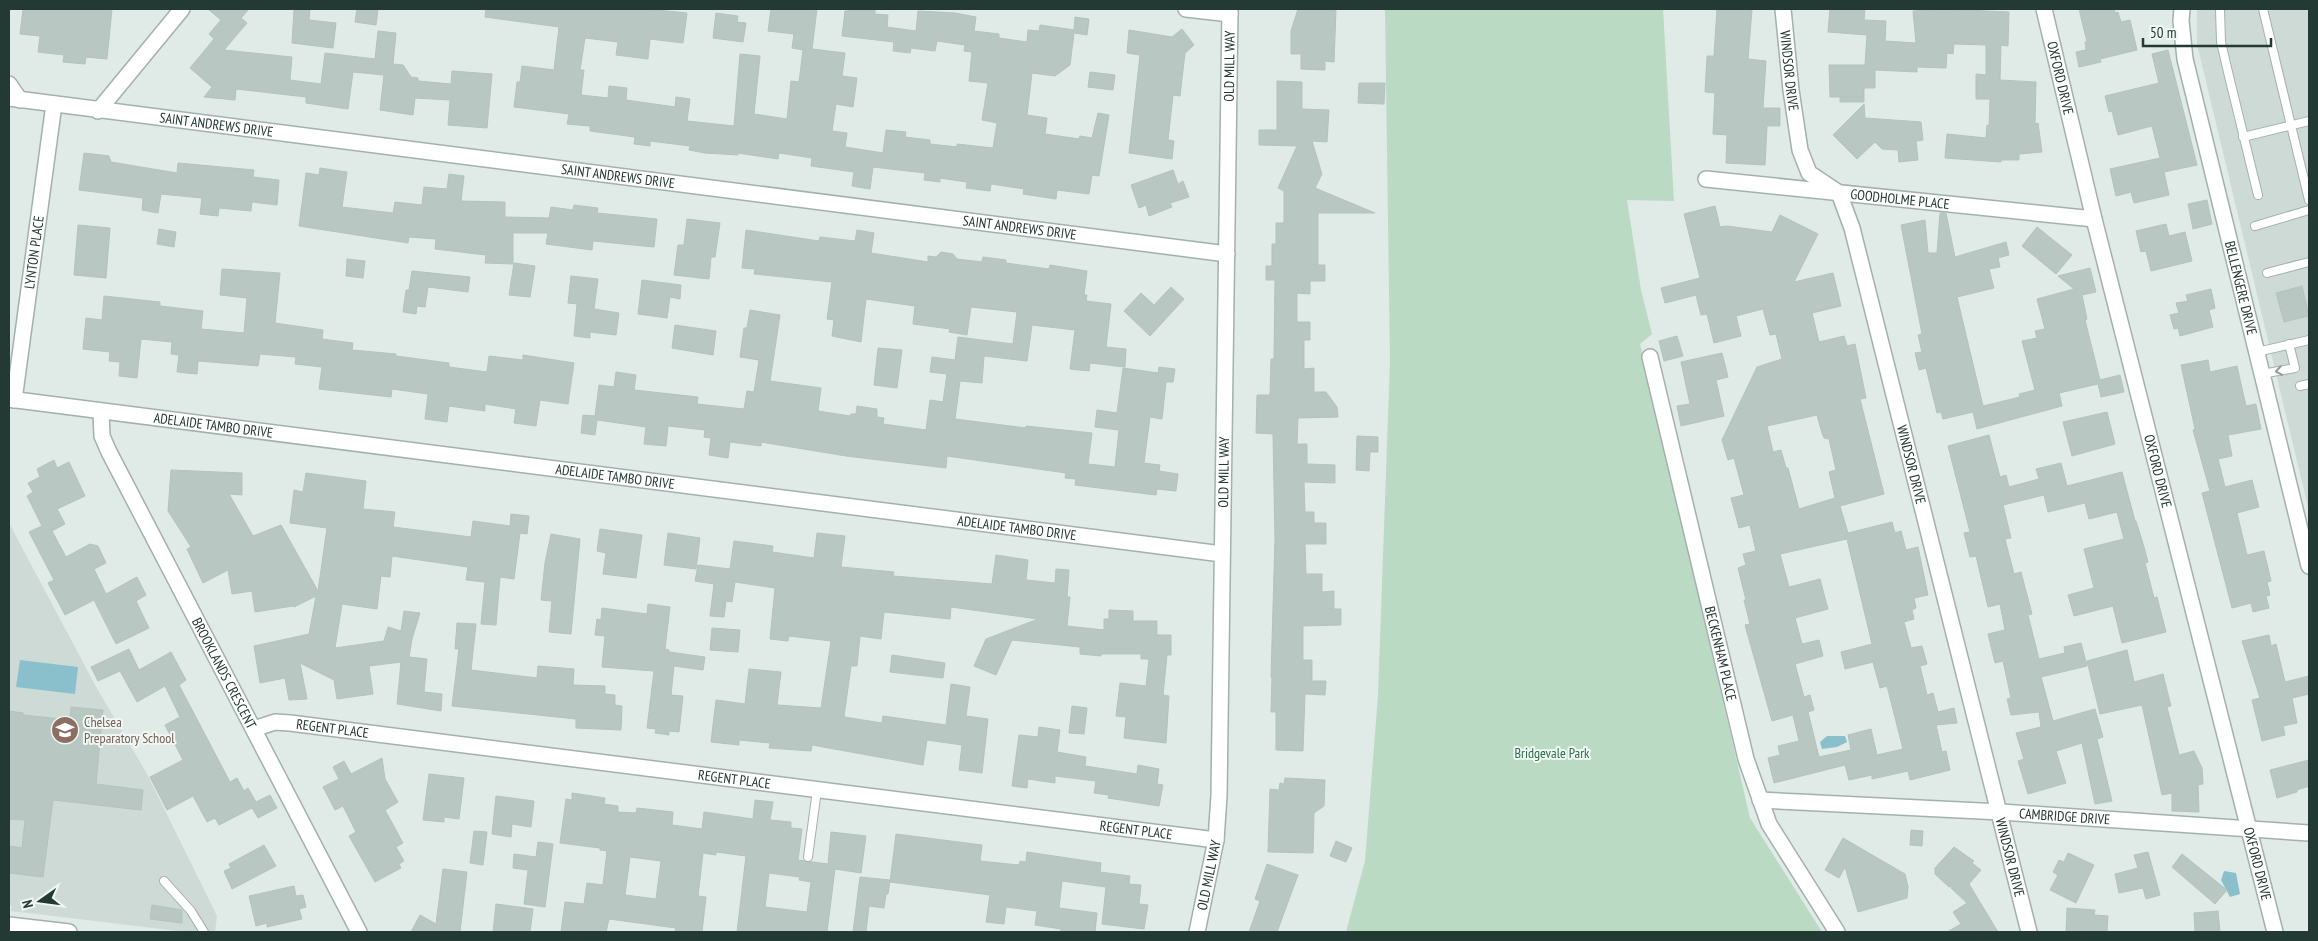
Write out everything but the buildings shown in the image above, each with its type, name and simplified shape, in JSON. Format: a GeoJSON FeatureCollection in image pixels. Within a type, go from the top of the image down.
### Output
{"type":"FeatureCollection","features":[{"type":"Feature","properties":{"kind":"street"},"geometry":{"type":"LineString","coordinates":[[98,111],[182,9]]}},
{"type":"Feature","properties":{"kind":"street"},"geometry":{"type":"LineString","coordinates":[[1186,9],[1230,12]]}},
{"type":"Feature","properties":{"kind":"street","name":"WINDSOR DRIVE"},"geometry":{"type":"LineString","coordinates":[[1783,9],[1800,150],[1809,173],[1839,193],[1852,228],[2029,932]]}},
{"type":"Feature","properties":{"kind":"street","name":"OXFORD DRIVE"},"geometry":{"type":"LineString","coordinates":[[2044,9],[2094,219],[2275,932]]}},
{"type":"Feature","properties":{"kind":"street","name":"BELLENGERE DRIVE"},"geometry":{"type":"LineString","coordinates":[[2182,9],[2185,59],[2309,566]]}},
{"type":"Feature","properties":{"kind":"street","name":"OLD MILL WAY"},"geometry":{"type":"LineString","coordinates":[[1197,932],[1216,840],[1219,796],[1230,12]]}},
{"type":"Feature","properties":{"kind":"street"},"geometry":{"type":"LineString","coordinates":[[9,84],[14,99]]}},
{"type":"Feature","properties":{"kind":"street","name":"SAINT ANDREWS DRIVE"},"geometry":{"type":"LineString","coordinates":[[14,99],[1227,254]]}},
{"type":"Feature","properties":{"kind":"street","name":"LYNTON PLACE"},"geometry":{"type":"LineString","coordinates":[[11,399],[54,104]]}},
{"type":"Feature","properties":{"kind":"street","name":"GOODHOLME PLACE"},"geometry":{"type":"LineString","coordinates":[[1706,179],[2094,219]]}},
{"type":"Feature","properties":{"kind":"street","name":"BECKENHAM PLACE"},"geometry":{"type":"LineString","coordinates":[[1650,357],[1746,759],[1769,824],[1837,932]]}},
{"type":"Feature","properties":{"kind":"street","name":"ADELAIDE TAMBO DRIVE"},"geometry":{"type":"LineString","coordinates":[[11,399],[1222,554]]}},
{"type":"Feature","properties":{"kind":"street","name":"BROOKLANDS CRESCENT"},"geometry":{"type":"LineString","coordinates":[[101,412],[102,436],[109,452],[359,932]]}},
{"type":"Feature","properties":{"kind":"street","name":"REGENT PLACE"},"geometry":{"type":"LineString","coordinates":[[254,729],[275,722],[290,723],[1216,840]]}},
{"type":"Feature","properties":{"kind":"street","name":"CAMBRIDGE DRIVE"},"geometry":{"type":"LineString","coordinates":[[1760,800],[2000,812],[2309,833]]}},
{"type":"Feature","properties":{"kind":"street"},"geometry":{"type":"LineString","coordinates":[[9,925],[69,932]]}},
{"type":"Feature","properties":{"kind":"lane"},"geometry":{"type":"LineString","coordinates":[[2220,9],[2222,42],[2258,195]]}},
{"type":"Feature","properties":{"kind":"lane"},"geometry":{"type":"LineString","coordinates":[[2263,9],[2309,200]]}},
{"type":"Feature","properties":{"kind":"lane"},"geometry":{"type":"LineString","coordinates":[[2244,137],[2309,121]]}},
{"type":"Feature","properties":{"kind":"lane"},"geometry":{"type":"LineString","coordinates":[[2255,226],[2309,210]]}},
{"type":"Feature","properties":{"kind":"lane"},"geometry":{"type":"LineString","coordinates":[[2267,273],[2309,262]]}},
{"type":"Feature","properties":{"kind":"lane"},"geometry":{"type":"LineString","coordinates":[[2257,352],[2309,340]]}},
{"type":"Feature","properties":{"kind":"lane"},"geometry":{"type":"LineString","coordinates":[[2262,374],[2295,368],[2289,344]]}},
{"type":"Feature","properties":{"kind":"lane"},"geometry":{"type":"LineString","coordinates":[[2300,386],[2309,384]]}},
{"type":"Feature","properties":{"kind":"lane"},"geometry":{"type":"LineString","coordinates":[[808,857],[816,790]]}},
{"type":"Feature","properties":{"kind":"lane"},"geometry":{"type":"LineString","coordinates":[[164,881],[191,911],[204,932]]}},
{"type":"Feature","properties":{"kind":"shaded area"},"geometry":{"type":"Polygon","coordinates":[[[2197,9],[2309,9],[2309,511],[2197,44],[2197,9]]]}},
{"type":"Feature","properties":{"kind":"shaded area","name":"Chelsea Preparatory School"},"geometry":{"type":"Polygon","coordinates":[[[9,523],[95,685],[147,774],[217,916],[215,932],[187,932],[11,911],[12,906],[9,905],[9,523]]]}},
{"type":"Feature","properties":{"kind":"green space","name":"Bridgevale Park"},"geometry":{"type":"Polygon","coordinates":[[[1385,9],[1663,9],[1674,201],[1627,200],[1641,290],[1652,334],[1640,344],[1750,818],[1822,932],[1346,932],[1365,861],[1378,696],[1390,361],[1385,9]]]}},
{"type":"Feature","properties":{"kind":"water"},"geometry":{"type":"Polygon","coordinates":[[[20,660],[78,667],[75,694],[16,687],[20,660]]]}},
{"type":"Feature","properties":{"kind":"water"},"geometry":{"type":"Polygon","coordinates":[[[1827,736],[1845,736],[1847,742],[1837,747],[1822,749],[1820,742],[1827,736]]]}},
{"type":"Feature","properties":{"kind":"water"},"geometry":{"type":"Polygon","coordinates":[[[2224,871],[2236,873],[2240,894],[2230,897],[2221,880],[2224,871]]]}},
{"type":"Feature","properties":{"kind":"place","name":"Chelsea Preparatory School"},"geometry":{"type":"Point","coordinates":[65,730]}}]}
